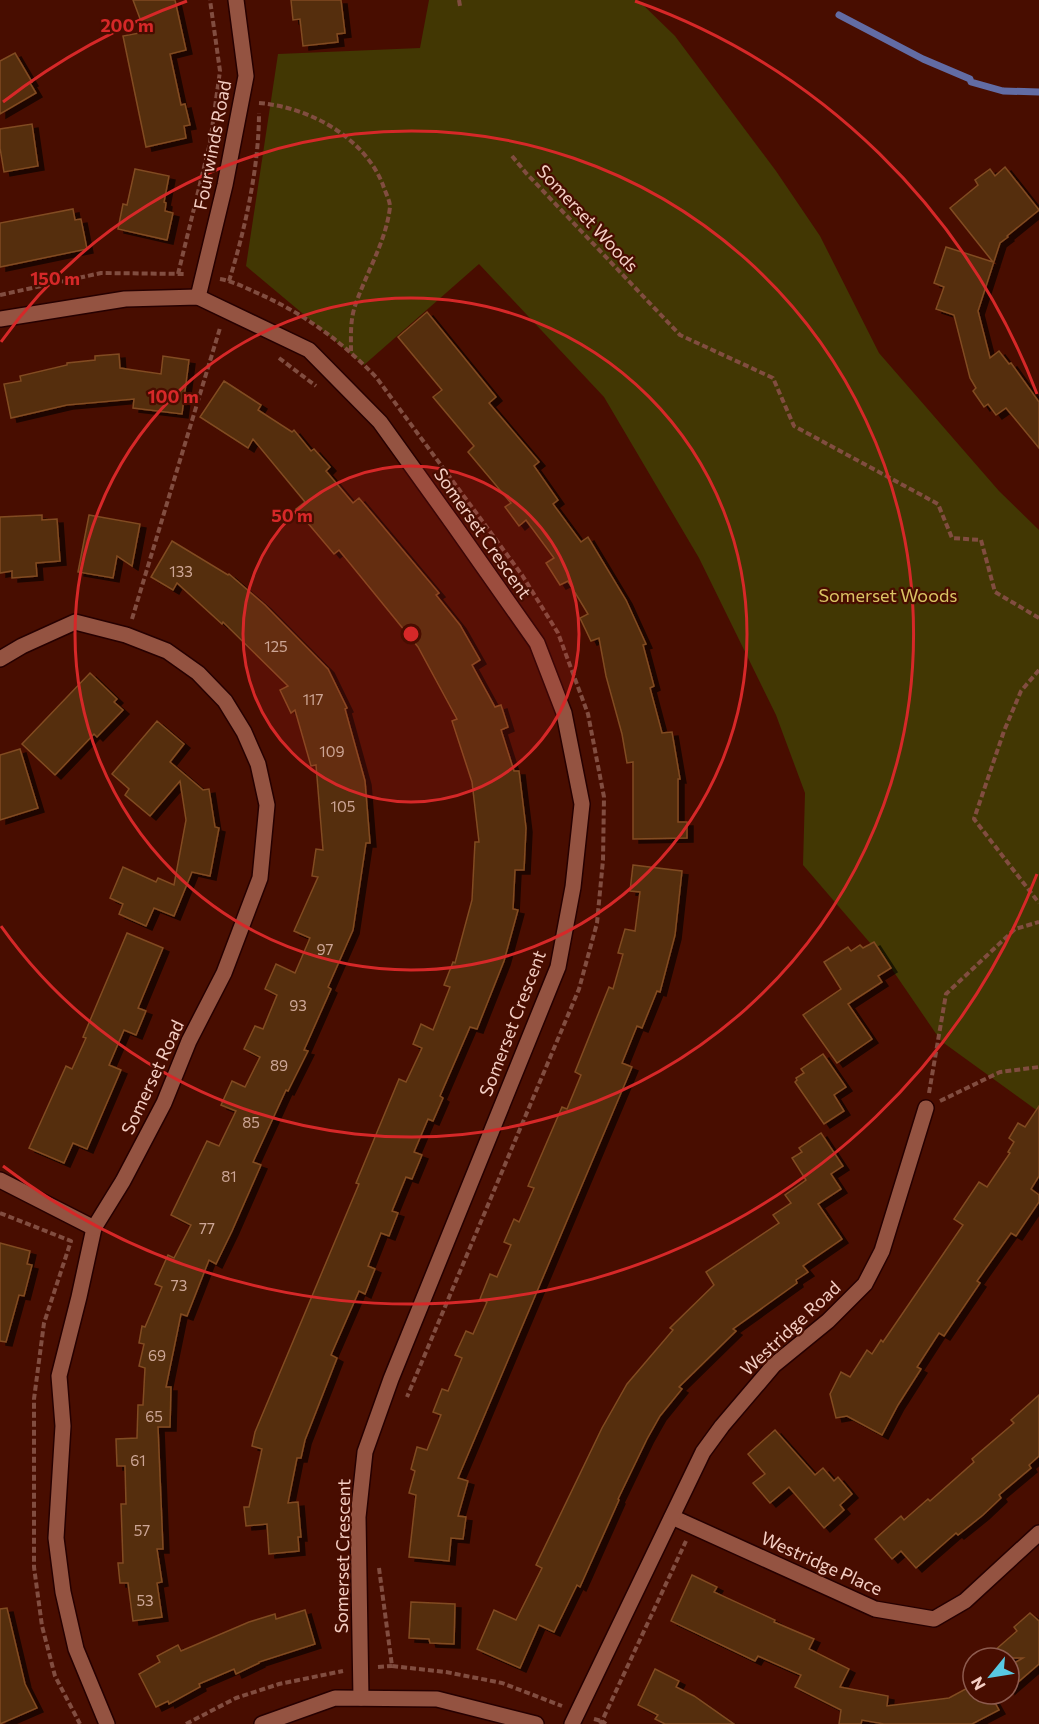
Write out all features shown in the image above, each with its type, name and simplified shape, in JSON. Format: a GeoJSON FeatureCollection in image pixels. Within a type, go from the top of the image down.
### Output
{"type":"FeatureCollection","features":[{"type":"Feature","properties":{"kind":"street","name":"Fourwinds Road"},"geometry":{"type":"LineString","coordinates":[[198,297],[225,185],[246,76],[236,0]]}},
{"type":"Feature","properties":{"kind":"street","name":"Somerset Crescent"},"geometry":{"type":"LineString","coordinates":[[0,319],[125,299],[198,297],[309,350],[380,422],[537,643],[564,713],[582,804],[573,887],[558,967],[391,1379],[365,1452],[358,1517],[361,1698]]}},
{"type":"Feature","properties":{"kind":"street","name":"Somerset Road"},"geometry":{"type":"LineString","coordinates":[[0,659],[22,646],[75,622],[126,635],[167,651],[198,673],[225,701],[244,732],[258,764],[267,805],[260,878],[224,973],[189,1041],[164,1103],[123,1180],[94,1228],[59,1376],[63,1426],[56,1538],[63,1592],[76,1649],[107,1724]]}},
{"type":"Feature","properties":{"kind":"street","name":"Westridge Road"},"geometry":{"type":"LineString","coordinates":[[575,1718],[703,1452],[774,1365],[828,1321],[865,1284],[882,1251],[926,1108]]}},
{"type":"Feature","properties":{"kind":"street"},"geometry":{"type":"LineString","coordinates":[[0,1180],[94,1228]]}},
{"type":"Feature","properties":{"kind":"street","name":"Westridge Place"},"geometry":{"type":"LineString","coordinates":[[672,1517],[875,1609],[934,1618],[965,1601],[1039,1533]]}},
{"type":"Feature","properties":{"kind":"street"},"geometry":{"type":"LineString","coordinates":[[262,1724],[335,1698],[437,1699],[536,1724]]}},
{"type":"Feature","properties":{"kind":"path"},"geometry":{"type":"LineString","coordinates":[[178,274],[210,143],[220,71],[210,0]]}},
{"type":"Feature","properties":{"kind":"path"},"geometry":{"type":"LineString","coordinates":[[459,0],[460,6]]}},
{"type":"Feature","properties":{"kind":"path"},"geometry":{"type":"LineString","coordinates":[[259,103],[294,110],[320,121],[354,141],[377,171],[390,204],[382,240],[354,308],[351,352]]}},
{"type":"Feature","properties":{"kind":"path","name":"Somerset Woods"},"geometry":{"type":"LineString","coordinates":[[512,156],[680,335],[773,378],[794,426],[938,504],[952,538],[981,540],[995,592],[1039,618]]}},
{"type":"Feature","properties":{"kind":"path"},"geometry":{"type":"LineString","coordinates":[[0,295],[101,273],[203,276],[229,281],[285,305],[318,326],[351,352],[376,377],[522,575],[558,633],[588,714],[604,797],[603,860],[597,922],[579,989],[403,1406]]}},
{"type":"Feature","properties":{"kind":"path"},"geometry":{"type":"LineString","coordinates":[[130,623],[222,322]]}},
{"type":"Feature","properties":{"kind":"path"},"geometry":{"type":"LineString","coordinates":[[270,353],[322,390]]}},
{"type":"Feature","properties":{"kind":"path"},"geometry":{"type":"LineString","coordinates":[[1039,670],[1021,691],[1004,731],[974,819],[1039,903]]}},
{"type":"Feature","properties":{"kind":"path"},"geometry":{"type":"LineString","coordinates":[[926,1108],[946,994],[1015,929],[1039,922]]}},
{"type":"Feature","properties":{"kind":"path"},"geometry":{"type":"LineString","coordinates":[[926,1108],[1000,1072],[1039,1067]]}},
{"type":"Feature","properties":{"kind":"path"},"geometry":{"type":"LineString","coordinates":[[186,1724],[236,1698],[279,1684],[360,1668],[392,1666],[446,1672],[502,1683],[575,1718],[602,1723],[693,1527]]}},
{"type":"Feature","properties":{"kind":"path"},"geometry":{"type":"LineString","coordinates":[[379,1564],[392,1666]]}},
{"type":"Feature","properties":{"kind":"green space","name":"Somerset Woods"},"geometry":{"type":"Polygon","coordinates":[[[429,0],[638,0],[675,36],[776,171],[820,236],[879,353],[999,491],[1039,530],[1039,1112],[941,1041],[889,965],[803,865],[805,793],[776,715],[699,558],[604,397],[479,264],[364,365],[246,266],[278,54],[420,48],[429,0]]]}},
{"type":"Feature","properties":{"kind":"building"},"geometry":{"type":"Polygon","coordinates":[[[133,0],[175,0],[186,50],[170,54],[181,105],[185,104],[190,125],[184,126],[186,138],[146,147],[123,36],[145,32],[133,0]]]}},
{"type":"Feature","properties":{"kind":"building"},"geometry":{"type":"Polygon","coordinates":[[[291,0],[341,0],[345,33],[337,34],[338,42],[303,46],[300,19],[293,20],[291,0]]]}},
{"type":"Feature","properties":{"kind":"building"},"geometry":{"type":"Polygon","coordinates":[[[15,53],[36,93],[0,114],[0,61],[15,53]]]}},
{"type":"Feature","properties":{"kind":"building"},"geometry":{"type":"Polygon","coordinates":[[[32,124],[38,166],[4,172],[0,129],[32,124]]]}},
{"type":"Feature","properties":{"kind":"building"},"geometry":{"type":"Polygon","coordinates":[[[1005,167],[1039,210],[1000,243],[978,311],[990,358],[999,351],[1009,364],[1011,363],[1039,402],[1039,448],[1006,408],[996,415],[988,404],[984,407],[973,391],[976,388],[970,378],[954,315],[936,309],[944,287],[934,283],[946,247],[993,262],[950,208],[978,185],[975,180],[990,169],[995,176],[1005,167]]]}},
{"type":"Feature","properties":{"kind":"building"},"geometry":{"type":"Polygon","coordinates":[[[135,169],[169,176],[164,202],[166,203],[165,211],[173,213],[167,240],[118,229],[123,204],[127,205],[135,169]]]}},
{"type":"Feature","properties":{"kind":"building"},"geometry":{"type":"Polygon","coordinates":[[[73,209],[75,220],[81,219],[87,249],[0,267],[0,223],[73,209]]]}},
{"type":"Feature","properties":{"kind":"building"},"geometry":{"type":"Polygon","coordinates":[[[427,312],[496,397],[489,403],[539,462],[534,466],[558,500],[553,504],[581,542],[588,537],[626,600],[646,644],[643,645],[654,686],[650,688],[662,733],[672,732],[680,779],[678,779],[678,822],[687,822],[687,838],[633,839],[633,762],[627,763],[599,638],[591,641],[580,618],[588,614],[568,581],[560,585],[546,563],[554,558],[526,520],[519,526],[505,507],[511,503],[468,452],[474,446],[433,397],[442,390],[398,337],[427,312]]]}},
{"type":"Feature","properties":{"kind":"building"},"geometry":{"type":"Polygon","coordinates":[[[119,354],[120,368],[161,374],[163,356],[189,360],[182,414],[133,408],[134,399],[67,405],[11,418],[4,384],[21,381],[20,376],[67,365],[67,363],[95,360],[95,356],[119,354]]]}},
{"type":"Feature","properties":{"kind":"building"},"geometry":{"type":"Polygon","coordinates":[[[224,381],[261,405],[258,410],[292,432],[294,430],[311,451],[314,449],[330,467],[326,471],[353,503],[359,498],[439,593],[436,595],[460,625],[480,660],[472,665],[495,707],[501,705],[508,727],[501,730],[514,771],[519,771],[526,828],[524,870],[515,870],[513,909],[518,910],[504,961],[477,1029],[470,1027],[440,1096],[443,1098],[433,1121],[428,1119],[414,1152],[422,1155],[412,1179],[406,1177],[392,1211],[398,1213],[389,1236],[381,1233],[368,1266],[375,1269],[365,1294],[359,1291],[331,1355],[337,1358],[305,1440],[301,1458],[297,1458],[288,1503],[298,1502],[301,1537],[298,1537],[299,1551],[269,1554],[267,1524],[246,1526],[244,1507],[249,1507],[262,1449],[252,1446],[255,1432],[359,1184],[356,1183],[399,1079],[406,1082],[422,1048],[413,1044],[421,1024],[433,1030],[450,987],[444,985],[453,962],[455,963],[472,900],[475,842],[479,842],[472,782],[452,721],[457,719],[418,647],[339,550],[334,554],[296,509],[305,502],[253,439],[248,448],[200,417],[224,381]]]}},
{"type":"Feature","properties":{"kind":"building"},"geometry":{"type":"Polygon","coordinates":[[[42,515],[42,520],[57,519],[60,561],[36,563],[37,576],[12,578],[12,571],[0,573],[0,517],[42,515]]]}},
{"type":"Feature","properties":{"kind":"building"},"geometry":{"type":"Polygon","coordinates":[[[89,515],[140,524],[132,566],[117,556],[113,578],[78,572],[89,515]]]}},
{"type":"Feature","properties":{"kind":"building"},"geometry":{"type":"Polygon","coordinates":[[[172,541],[229,574],[265,605],[328,669],[347,708],[345,709],[365,781],[370,843],[366,843],[353,930],[328,987],[331,989],[304,1050],[308,1051],[288,1091],[286,1090],[253,1162],[261,1165],[232,1231],[216,1264],[209,1260],[187,1316],[181,1314],[166,1387],[171,1387],[170,1427],[158,1427],[163,1549],[157,1549],[162,1582],[157,1583],[162,1617],[133,1621],[128,1583],[120,1583],[118,1563],[123,1563],[121,1504],[126,1504],[125,1466],[117,1466],[116,1439],[137,1438],[138,1405],[143,1405],[145,1368],[139,1366],[144,1344],[139,1343],[142,1326],[145,1327],[162,1287],[155,1284],[168,1255],[174,1258],[191,1225],[171,1215],[207,1141],[219,1146],[236,1111],[221,1105],[232,1081],[245,1087],[260,1057],[244,1049],[255,1026],[263,1029],[277,995],[265,989],[276,964],[295,973],[310,938],[294,931],[318,877],[312,876],[316,849],[323,850],[316,765],[311,766],[295,710],[291,713],[280,690],[288,686],[223,622],[222,624],[177,583],[173,590],[151,577],[172,541]]]}},
{"type":"Feature","properties":{"kind":"building"},"geometry":{"type":"Polygon","coordinates":[[[90,673],[117,699],[114,702],[123,710],[97,737],[94,734],[55,775],[22,744],[90,673]]]}},
{"type":"Feature","properties":{"kind":"building"},"geometry":{"type":"Polygon","coordinates":[[[157,721],[184,744],[170,762],[203,790],[209,789],[215,827],[219,828],[210,876],[192,872],[174,916],[154,908],[146,926],[119,914],[123,904],[110,898],[123,867],[156,882],[158,878],[174,885],[186,820],[180,781],[150,816],[125,795],[129,789],[112,774],[157,721]]]}},
{"type":"Feature","properties":{"kind":"building"},"geometry":{"type":"Polygon","coordinates":[[[20,749],[38,808],[0,820],[0,755],[20,749]]]}},
{"type":"Feature","properties":{"kind":"building"},"geometry":{"type":"Polygon","coordinates":[[[633,865],[682,871],[675,935],[660,992],[657,991],[642,1028],[637,1026],[622,1063],[632,1067],[458,1478],[468,1481],[458,1516],[466,1517],[463,1539],[451,1538],[449,1561],[409,1557],[416,1495],[409,1493],[415,1471],[411,1469],[417,1447],[427,1450],[441,1415],[433,1412],[442,1389],[448,1391],[462,1358],[455,1355],[466,1331],[473,1334],[487,1302],[480,1299],[490,1274],[497,1277],[511,1245],[504,1242],[514,1219],[519,1222],[534,1188],[528,1186],[562,1107],[567,1109],[581,1075],[575,1072],[609,987],[613,989],[623,954],[618,953],[625,929],[635,931],[640,892],[630,891],[633,865]]]}},
{"type":"Feature","properties":{"kind":"building"},"geometry":{"type":"Polygon","coordinates":[[[127,933],[163,948],[138,1008],[146,1011],[136,1035],[124,1030],[109,1065],[121,1070],[87,1149],[73,1143],[64,1163],[29,1148],[66,1066],[72,1069],[127,933]]]}},
{"type":"Feature","properties":{"kind":"building"},"geometry":{"type":"Polygon","coordinates":[[[874,942],[891,968],[878,976],[882,982],[848,1004],[872,1039],[837,1063],[803,1015],[841,989],[824,962],[848,947],[851,951],[860,945],[863,948],[874,942]]]}},
{"type":"Feature","properties":{"kind":"building"},"geometry":{"type":"Polygon","coordinates":[[[823,1054],[846,1087],[834,1095],[844,1111],[824,1124],[795,1082],[796,1078],[804,1073],[801,1069],[823,1054]]]}},
{"type":"Feature","properties":{"kind":"building"},"geometry":{"type":"Polygon","coordinates":[[[1039,1106],[1039,1176],[1031,1189],[1039,1195],[1039,1202],[1016,1236],[1011,1233],[977,1281],[980,1283],[944,1336],[939,1333],[917,1367],[921,1369],[882,1435],[847,1416],[836,1418],[830,1394],[841,1372],[850,1377],[867,1350],[872,1354],[881,1340],[883,1342],[963,1225],[954,1219],[979,1182],[987,1187],[1010,1153],[1008,1152],[1014,1142],[1009,1138],[1018,1123],[1025,1127],[1039,1106]]]}},
{"type":"Feature","properties":{"kind":"building"},"geometry":{"type":"Polygon","coordinates":[[[821,1133],[843,1166],[831,1174],[841,1189],[818,1204],[842,1239],[803,1266],[808,1272],[796,1280],[797,1283],[733,1329],[736,1331],[679,1387],[682,1389],[660,1416],[647,1439],[580,1587],[577,1585],[554,1632],[539,1625],[520,1668],[477,1649],[494,1610],[516,1620],[542,1568],[536,1565],[602,1428],[627,1384],[673,1330],[670,1328],[714,1285],[706,1272],[779,1223],[773,1215],[791,1203],[785,1195],[806,1180],[792,1158],[802,1152],[799,1148],[821,1133]]]}},
{"type":"Feature","properties":{"kind":"building"},"geometry":{"type":"Polygon","coordinates":[[[0,1243],[30,1251],[27,1264],[32,1265],[24,1296],[19,1295],[6,1342],[0,1341],[0,1243]]]}},
{"type":"Feature","properties":{"kind":"building"},"geometry":{"type":"Polygon","coordinates":[[[1039,1395],[1039,1456],[1029,1465],[1031,1468],[999,1495],[1001,1498],[983,1515],[958,1535],[956,1533],[916,1568],[901,1551],[892,1559],[875,1539],[901,1516],[904,1520],[928,1499],[930,1501],[974,1462],[972,1459],[1014,1423],[1011,1420],[1039,1395]]]}},
{"type":"Feature","properties":{"kind":"building"},"geometry":{"type":"Polygon","coordinates":[[[775,1430],[815,1475],[823,1468],[834,1481],[838,1477],[852,1494],[840,1505],[844,1510],[824,1528],[789,1487],[770,1503],[753,1483],[765,1474],[748,1454],[775,1430]]]}},
{"type":"Feature","properties":{"kind":"building"},"geometry":{"type":"Polygon","coordinates":[[[692,1575],[717,1587],[714,1592],[814,1639],[809,1649],[849,1669],[840,1687],[888,1696],[887,1706],[949,1698],[961,1692],[961,1706],[997,1706],[999,1710],[972,1724],[884,1724],[862,1720],[861,1724],[839,1724],[841,1710],[795,1687],[801,1675],[758,1656],[755,1661],[671,1621],[692,1575]]]}},
{"type":"Feature","properties":{"kind":"building"},"geometry":{"type":"Polygon","coordinates":[[[411,1602],[455,1604],[454,1644],[430,1643],[429,1639],[409,1638],[411,1602]]]}},
{"type":"Feature","properties":{"kind":"building"},"geometry":{"type":"Polygon","coordinates":[[[7,1608],[25,1684],[37,1708],[0,1724],[0,1609],[7,1608]]]}},
{"type":"Feature","properties":{"kind":"building"},"geometry":{"type":"Polygon","coordinates":[[[305,1610],[315,1644],[259,1662],[236,1674],[234,1669],[199,1684],[200,1687],[169,1704],[168,1701],[156,1707],[139,1674],[160,1662],[157,1656],[178,1645],[181,1651],[249,1622],[275,1614],[276,1619],[305,1610]]]}},
{"type":"Feature","properties":{"kind":"building"},"geometry":{"type":"Polygon","coordinates":[[[1030,1613],[1039,1621],[1039,1664],[1021,1680],[1021,1659],[1023,1658],[1021,1658],[1021,1646],[1000,1646],[1017,1631],[1014,1627],[1030,1613]]]}},
{"type":"Feature","properties":{"kind":"building"},"geometry":{"type":"Polygon","coordinates":[[[655,1669],[679,1681],[676,1687],[694,1696],[734,1724],[665,1724],[655,1719],[658,1715],[638,1705],[655,1669]]]}},
{"type":"Feature","properties":{"kind":"waterway"},"geometry":{"type":"LineString","coordinates":[[839,15],[923,59],[970,79],[971,82],[1003,91],[1039,92]]}}]}
